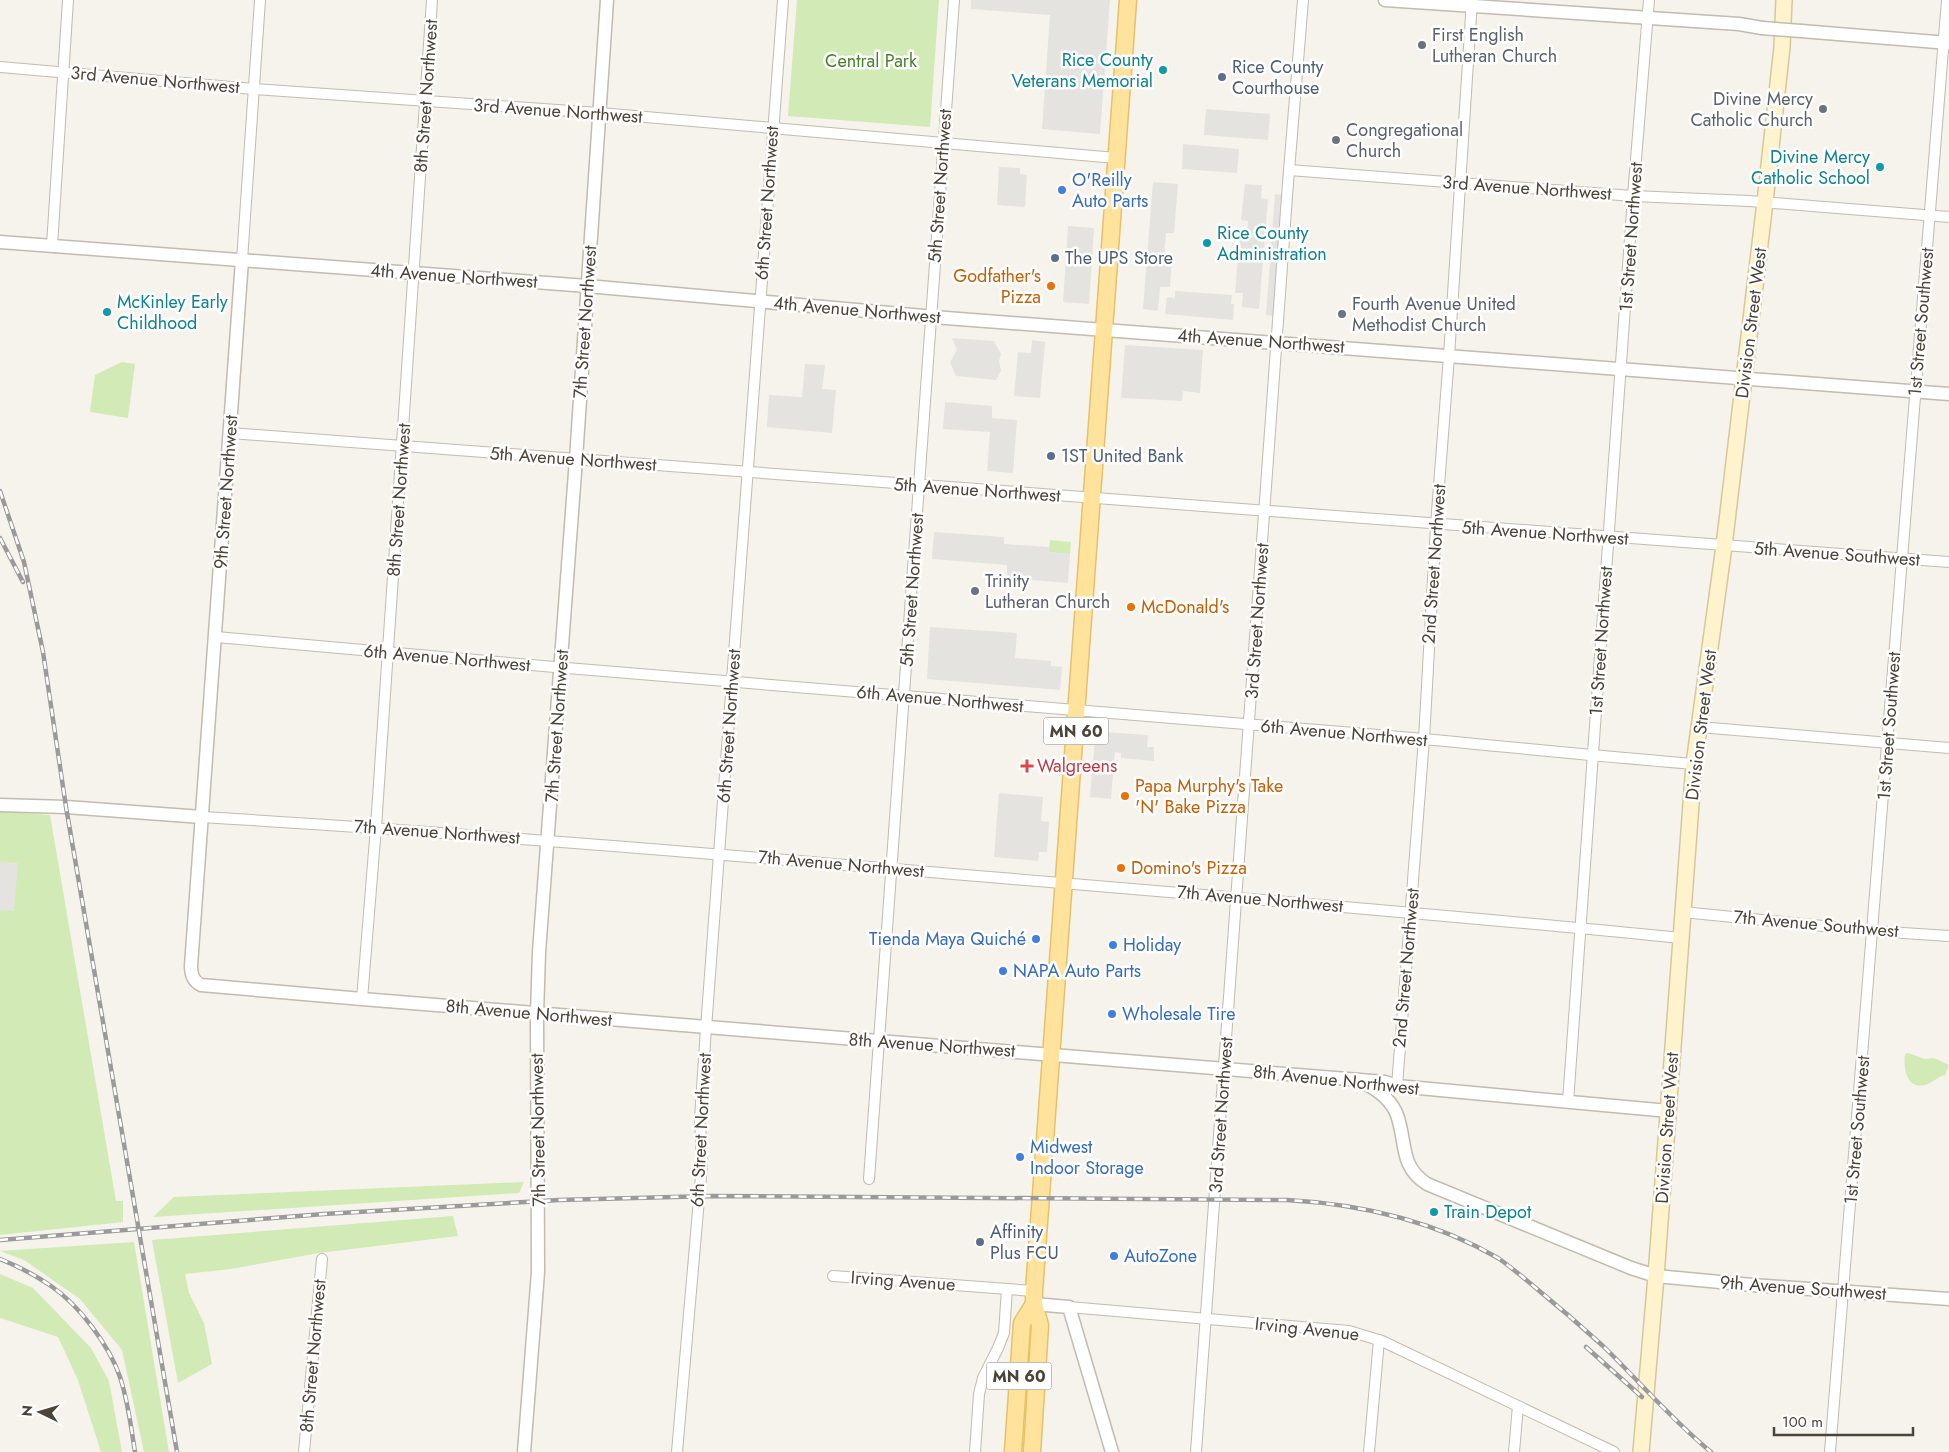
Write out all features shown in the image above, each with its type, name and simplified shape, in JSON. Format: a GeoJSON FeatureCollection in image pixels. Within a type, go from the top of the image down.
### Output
{"type":"FeatureCollection","features":[{"type":"Feature","properties":{"kind":"main road","name":"MN 60"},"geometry":{"type":"LineString","coordinates":[[1032,1452],[1040,1324],[1034,1298],[1128,0]]}},
{"type":"Feature","properties":{"kind":"main road","name":"Division Street West"},"geometry":{"type":"LineString","coordinates":[[1641,1452],[1669,1111],[1694,764],[1724,546],[1765,202],[1779,80],[1784,0]]}},
{"type":"Feature","properties":{"kind":"main road","name":"MN 60"},"geometry":{"type":"LineString","coordinates":[[1013,1452],[1022,1323],[1034,1298]]}},
{"type":"Feature","properties":{"kind":"street"},"geometry":{"type":"LineString","coordinates":[[52,245],[68,0]]}},
{"type":"Feature","properties":{"kind":"street","name":"9th Street Northwest"},"geometry":{"type":"LineString","coordinates":[[196,982],[191,974],[191,966],[260,0]]}},
{"type":"Feature","properties":{"kind":"street","name":"8th Street Northwest"},"geometry":{"type":"LineString","coordinates":[[362,1000],[376,828],[432,0]]}},
{"type":"Feature","properties":{"kind":"street","name":"7th Street Northwest"},"geometry":{"type":"LineString","coordinates":[[524,1452],[538,1272],[537,1014],[539,952],[576,459],[607,0]]}},
{"type":"Feature","properties":{"kind":"street","name":"6th Street Northwest"},"geometry":{"type":"LineString","coordinates":[[677,1452],[702,1165],[700,1119],[706,1028],[782,0]]}},
{"type":"Feature","properties":{"kind":"street","name":"5th Street Northwest"},"geometry":{"type":"LineString","coordinates":[[869,1180],[954,0]]}},
{"type":"Feature","properties":{"kind":"street","name":"3rd Street Northwest"},"geometry":{"type":"LineString","coordinates":[[1196,1452],[1303,0]]}},
{"type":"Feature","properties":{"kind":"street"},"geometry":{"type":"LineString","coordinates":[[1384,0],[1472,4],[1739,24],[1762,28],[1946,43]]}},
{"type":"Feature","properties":{"kind":"street","name":"1st Street Northwest"},"geometry":{"type":"LineString","coordinates":[[1568,1102],[1633,196],[1649,0]]}},
{"type":"Feature","properties":{"kind":"street","name":"1st Street Southwest"},"geometry":{"type":"LineString","coordinates":[[1830,1452],[1888,744],[1901,559],[1946,43],[1947,0]]}},
{"type":"Feature","properties":{"kind":"street","name":"2nd Street Northwest"},"geometry":{"type":"LineString","coordinates":[[1400,1128],[1397,1086],[1424,739],[1436,525],[1472,4]]}},
{"type":"Feature","properties":{"kind":"street","name":"3rd Avenue Northwest"},"geometry":{"type":"LineString","coordinates":[[0,67],[254,89],[600,113],[1116,158]]}},
{"type":"Feature","properties":{"kind":"street","name":"3rd Avenue Northwest"},"geometry":{"type":"LineString","coordinates":[[1289,170],[1633,196],[1765,202],[1949,217]]}},
{"type":"Feature","properties":{"kind":"street","name":"4th Avenue Northwest"},"geometry":{"type":"LineString","coordinates":[[0,242],[587,286],[930,316],[1949,394]]}},
{"type":"Feature","properties":{"kind":"street","name":"5th Avenue Northwest"},"geometry":{"type":"LineString","coordinates":[[230,433],[1724,546]]}},
{"type":"Feature","properties":{"kind":"street","name":"5th Avenue Southwest"},"geometry":{"type":"LineString","coordinates":[[1724,546],[1949,562]]}},
{"type":"Feature","properties":{"kind":"street","name":"6th Avenue Northwest"},"geometry":{"type":"LineString","coordinates":[[216,637],[561,668],[1424,739],[1694,764]]}},
{"type":"Feature","properties":{"kind":"street"},"geometry":{"type":"LineString","coordinates":[[1699,727],[1949,748]]}},
{"type":"Feature","properties":{"kind":"street","name":"7th Avenue Northwest"},"geometry":{"type":"LineString","coordinates":[[0,805],[66,807],[548,840],[1411,912],[1681,938]]}},
{"type":"Feature","properties":{"kind":"street","name":"7th Avenue Southwest"},"geometry":{"type":"LineString","coordinates":[[1683,912],[1949,936]]}},
{"type":"Feature","properties":{"kind":"street","name":"8th Avenue Northwest"},"geometry":{"type":"LineString","coordinates":[[196,982],[201,986],[362,1000],[1385,1082],[1397,1086],[1669,1111]]}},
{"type":"Feature","properties":{"kind":"street"},"geometry":{"type":"LineString","coordinates":[[1360,1080],[1376,1089],[1388,1101],[1397,1115],[1400,1128]]}},
{"type":"Feature","properties":{"kind":"street","name":"9th Avenue Southwest"},"geometry":{"type":"LineString","coordinates":[[1400,1128],[1406,1160],[1411,1170],[1427,1184],[1631,1268],[1656,1276],[1949,1299]]}},
{"type":"Feature","properties":{"kind":"street","name":"8th Street Northwest"},"geometry":{"type":"LineString","coordinates":[[304,1452],[322,1260]]}},
{"type":"Feature","properties":{"kind":"street","name":"Irving Avenue"},"geometry":{"type":"LineString","coordinates":[[833,1276],[1008,1290],[1069,1307],[1349,1332],[1379,1340],[1614,1452]]}},
{"type":"Feature","properties":{"kind":"street"},"geometry":{"type":"LineString","coordinates":[[975,1452],[979,1394],[983,1378],[1004,1333],[1008,1290]]}},
{"type":"Feature","properties":{"kind":"street"},"geometry":{"type":"LineString","coordinates":[[1069,1307],[1112,1452]]}},
{"type":"Feature","properties":{"kind":"street"},"geometry":{"type":"LineString","coordinates":[[1369,1452],[1379,1340]]}},
{"type":"Feature","properties":{"kind":"street"},"geometry":{"type":"LineString","coordinates":[[1514,1452],[1518,1406]]}},
{"type":"Feature","properties":{"kind":"green space","name":"Central Park"},"geometry":{"type":"Polygon","coordinates":[[[797,0],[939,0],[930,127],[788,116],[797,0]]]}},
{"type":"Feature","properties":{"kind":"green space"},"geometry":{"type":"Polygon","coordinates":[[[122,362],[135,364],[128,418],[90,412],[95,375],[122,362]]]}},
{"type":"Feature","properties":{"kind":"green space"},"geometry":{"type":"Polygon","coordinates":[[[1050,540],[1071,542],[1070,554],[1049,552],[1050,540]]]}},
{"type":"Feature","properties":{"kind":"green space"},"geometry":{"type":"Polygon","coordinates":[[[0,811],[50,815],[116,1201],[123,1201],[123,1222],[0,1235],[0,811]]]}},
{"type":"Feature","properties":{"kind":"green space"},"geometry":{"type":"Polygon","coordinates":[[[1908,1053],[1925,1059],[1934,1058],[1949,1065],[1945,1075],[1928,1084],[1915,1085],[1908,1078],[1906,1072],[1905,1054],[1908,1053]]]}},
{"type":"Feature","properties":{"kind":"green space"},"geometry":{"type":"Polygon","coordinates":[[[524,1182],[519,1193],[153,1217],[174,1197],[524,1182]]]}},
{"type":"Feature","properties":{"kind":"green space"},"geometry":{"type":"Polygon","coordinates":[[[453,1216],[458,1236],[319,1253],[231,1269],[185,1274],[189,1293],[204,1323],[212,1364],[178,1383],[152,1240],[453,1216]]]}},
{"type":"Feature","properties":{"kind":"green space"},"geometry":{"type":"Polygon","coordinates":[[[134,1242],[169,1452],[144,1452],[122,1350],[80,1299],[24,1260],[0,1251],[134,1242]]]}},
{"type":"Feature","properties":{"kind":"green space"},"geometry":{"type":"Polygon","coordinates":[[[0,1274],[33,1288],[91,1348],[109,1381],[122,1452],[101,1452],[78,1380],[58,1337],[0,1318],[0,1274]]]}},
{"type":"Feature","properties":{"kind":"shaded area"},"geometry":{"type":"Polygon","coordinates":[[[971,0],[1110,0],[1100,134],[1042,129],[1050,15],[971,9],[971,0]]]}},
{"type":"Feature","properties":{"kind":"shaded area"},"geometry":{"type":"Polygon","coordinates":[[[1206,109],[1270,114],[1268,140],[1204,135],[1206,109]]]}},
{"type":"Feature","properties":{"kind":"shaded area"},"geometry":{"type":"Polygon","coordinates":[[[1183,144],[1239,149],[1237,173],[1182,169],[1183,144]]]}},
{"type":"Feature","properties":{"kind":"shaded area"},"geometry":{"type":"Polygon","coordinates":[[[999,167],[1020,168],[1020,174],[1027,175],[1025,207],[997,205],[999,167]]]}},
{"type":"Feature","properties":{"kind":"shaded area"},"geometry":{"type":"Polygon","coordinates":[[[1153,182],[1178,184],[1174,233],[1166,233],[1164,257],[1172,258],[1170,287],[1160,287],[1158,311],[1143,309],[1153,182]]]}},
{"type":"Feature","properties":{"kind":"shaded area"},"geometry":{"type":"Polygon","coordinates":[[[1245,184],[1262,185],[1261,198],[1268,199],[1259,309],[1242,307],[1243,293],[1235,293],[1240,233],[1247,233],[1248,221],[1241,220],[1245,184]]]}},
{"type":"Feature","properties":{"kind":"shaded area"},"geometry":{"type":"Polygon","coordinates":[[[1275,194],[1282,195],[1273,316],[1266,315],[1275,194]]]}},
{"type":"Feature","properties":{"kind":"shaded area"},"geometry":{"type":"Polygon","coordinates":[[[1068,226],[1094,228],[1089,304],[1063,302],[1068,226]]]}},
{"type":"Feature","properties":{"kind":"shaded area"},"geometry":{"type":"Polygon","coordinates":[[[1175,291],[1232,295],[1231,304],[1234,304],[1233,320],[1165,314],[1167,297],[1175,298],[1175,291]]]}},
{"type":"Feature","properties":{"kind":"shaded area"},"geometry":{"type":"Polygon","coordinates":[[[952,338],[994,341],[1001,354],[999,361],[1001,371],[996,380],[956,376],[950,362],[957,350],[952,338]]]}},
{"type":"Feature","properties":{"kind":"shaded area"},"geometry":{"type":"Polygon","coordinates":[[[1032,340],[1045,342],[1040,398],[1014,396],[1018,352],[1031,353],[1032,340]]]}},
{"type":"Feature","properties":{"kind":"shaded area"},"geometry":{"type":"Polygon","coordinates":[[[1125,345],[1203,350],[1200,393],[1183,391],[1182,401],[1121,398],[1125,345]]]}},
{"type":"Feature","properties":{"kind":"shaded area"},"geometry":{"type":"Polygon","coordinates":[[[805,364],[825,365],[822,389],[836,390],[832,433],[767,427],[769,395],[802,397],[805,364]]]}},
{"type":"Feature","properties":{"kind":"shaded area"},"geometry":{"type":"Polygon","coordinates":[[[945,402],[992,406],[992,418],[1017,420],[1013,473],[987,471],[990,432],[943,429],[945,402]]]}},
{"type":"Feature","properties":{"kind":"shaded area"},"geometry":{"type":"Polygon","coordinates":[[[934,532],[1004,537],[1004,544],[1049,547],[1049,552],[1070,554],[1068,583],[1007,578],[1007,565],[932,559],[934,532]]]}},
{"type":"Feature","properties":{"kind":"shaded area"},"geometry":{"type":"Polygon","coordinates":[[[930,627],[1017,633],[1015,658],[1051,661],[1051,666],[1062,667],[1060,690],[927,679],[930,627]]]}},
{"type":"Feature","properties":{"kind":"shaded area"},"geometry":{"type":"Polygon","coordinates":[[[1104,732],[1148,735],[1147,747],[1154,747],[1154,761],[1121,758],[1121,753],[1115,752],[1111,799],[1090,797],[1095,740],[1103,740],[1104,732]]]}},
{"type":"Feature","properties":{"kind":"shaded area"},"geometry":{"type":"Polygon","coordinates":[[[999,793],[1043,797],[1041,821],[1049,822],[1047,852],[1039,852],[1038,861],[994,857],[999,793]]]}},
{"type":"Feature","properties":{"kind":"shaded area"},"geometry":{"type":"Polygon","coordinates":[[[0,862],[18,863],[14,911],[0,910],[0,862]]]}},
{"type":"Feature","properties":{"kind":"railway"},"geometry":{"type":"LineString","coordinates":[[0,491],[24,562],[43,652],[66,807],[177,1452]]}},
{"type":"Feature","properties":{"kind":"railway"},"geometry":{"type":"LineString","coordinates":[[0,538],[23,582]]}},
{"type":"Feature","properties":{"kind":"railway"},"geometry":{"type":"LineString","coordinates":[[0,1240],[324,1214],[559,1200],[711,1196],[1287,1200],[1314,1202],[1369,1210],[1422,1224],[1474,1245],[1498,1258],[1603,1346],[1669,1414],[1711,1452]]}},
{"type":"Feature","properties":{"kind":"railway"},"geometry":{"type":"LineString","coordinates":[[0,1259],[33,1274],[62,1294],[101,1339],[109,1352],[123,1386],[135,1452]]}},
{"type":"Feature","properties":{"kind":"railway"},"geometry":{"type":"LineString","coordinates":[[1586,1347],[1642,1397]]}},
{"type":"Feature","properties":{"kind":"place","name":"First English Lutheran Church"},"geometry":{"type":"Point","coordinates":[1422,45]}},
{"type":"Feature","properties":{"kind":"place","name":"Rice County Veterans Memorial"},"geometry":{"type":"Point","coordinates":[1163,70]}},
{"type":"Feature","properties":{"kind":"place","name":"Rice County Courthouse"},"geometry":{"type":"Point","coordinates":[1222,77]}},
{"type":"Feature","properties":{"kind":"place","name":"Divine Mercy Catholic Church"},"geometry":{"type":"Point","coordinates":[1823,109]}},
{"type":"Feature","properties":{"kind":"place","name":"Congregational Church"},"geometry":{"type":"Point","coordinates":[1336,140]}},
{"type":"Feature","properties":{"kind":"place","name":"Divine Mercy Catholic School"},"geometry":{"type":"Point","coordinates":[1880,167]}},
{"type":"Feature","properties":{"kind":"place","name":"O'Reilly Auto Parts"},"geometry":{"type":"Point","coordinates":[1062,190]}},
{"type":"Feature","properties":{"kind":"place","name":"Rice County Administration"},"geometry":{"type":"Point","coordinates":[1207,243]}},
{"type":"Feature","properties":{"kind":"place","name":"The UPS Store"},"geometry":{"type":"Point","coordinates":[1055,258]}},
{"type":"Feature","properties":{"kind":"place","name":"Godfather's Pizza"},"geometry":{"type":"Point","coordinates":[1051,286]}},
{"type":"Feature","properties":{"kind":"place","name":"McKinley Early Childhood"},"geometry":{"type":"Point","coordinates":[107,312]}},
{"type":"Feature","properties":{"kind":"place","name":"Fourth Avenue United Methodist Church"},"geometry":{"type":"Point","coordinates":[1342,314]}},
{"type":"Feature","properties":{"kind":"place","name":"1ST United Bank"},"geometry":{"type":"Point","coordinates":[1051,456]}},
{"type":"Feature","properties":{"kind":"place","name":"Trinity Lutheran Church"},"geometry":{"type":"Point","coordinates":[975,591]}},
{"type":"Feature","properties":{"kind":"place","name":"McDonald's"},"geometry":{"type":"Point","coordinates":[1131,607]}},
{"type":"Feature","properties":{"kind":"place","name":"Walgreens"},"geometry":{"type":"Point","coordinates":[1027,766]}},
{"type":"Feature","properties":{"kind":"place","name":"Papa Murphy's Take 'N' Bake Pizza"},"geometry":{"type":"Point","coordinates":[1125,796]}},
{"type":"Feature","properties":{"kind":"place","name":"Domino's Pizza"},"geometry":{"type":"Point","coordinates":[1121,868]}},
{"type":"Feature","properties":{"kind":"place","name":"Tienda Maya Quiché"},"geometry":{"type":"Point","coordinates":[1036,939]}},
{"type":"Feature","properties":{"kind":"place","name":"Holiday"},"geometry":{"type":"Point","coordinates":[1113,945]}},
{"type":"Feature","properties":{"kind":"place","name":"NAPA Auto Parts"},"geometry":{"type":"Point","coordinates":[1003,971]}},
{"type":"Feature","properties":{"kind":"place","name":"Wholesale Tire"},"geometry":{"type":"Point","coordinates":[1112,1014]}},
{"type":"Feature","properties":{"kind":"place","name":"Midwest Indoor Storage"},"geometry":{"type":"Point","coordinates":[1020,1157]}},
{"type":"Feature","properties":{"kind":"place","name":"Train Depot"},"geometry":{"type":"Point","coordinates":[1434,1212]}},
{"type":"Feature","properties":{"kind":"place","name":"Affinity Plus FCU"},"geometry":{"type":"Point","coordinates":[980,1242]}},
{"type":"Feature","properties":{"kind":"place","name":"AutoZone"},"geometry":{"type":"Point","coordinates":[1114,1256]}}]}
